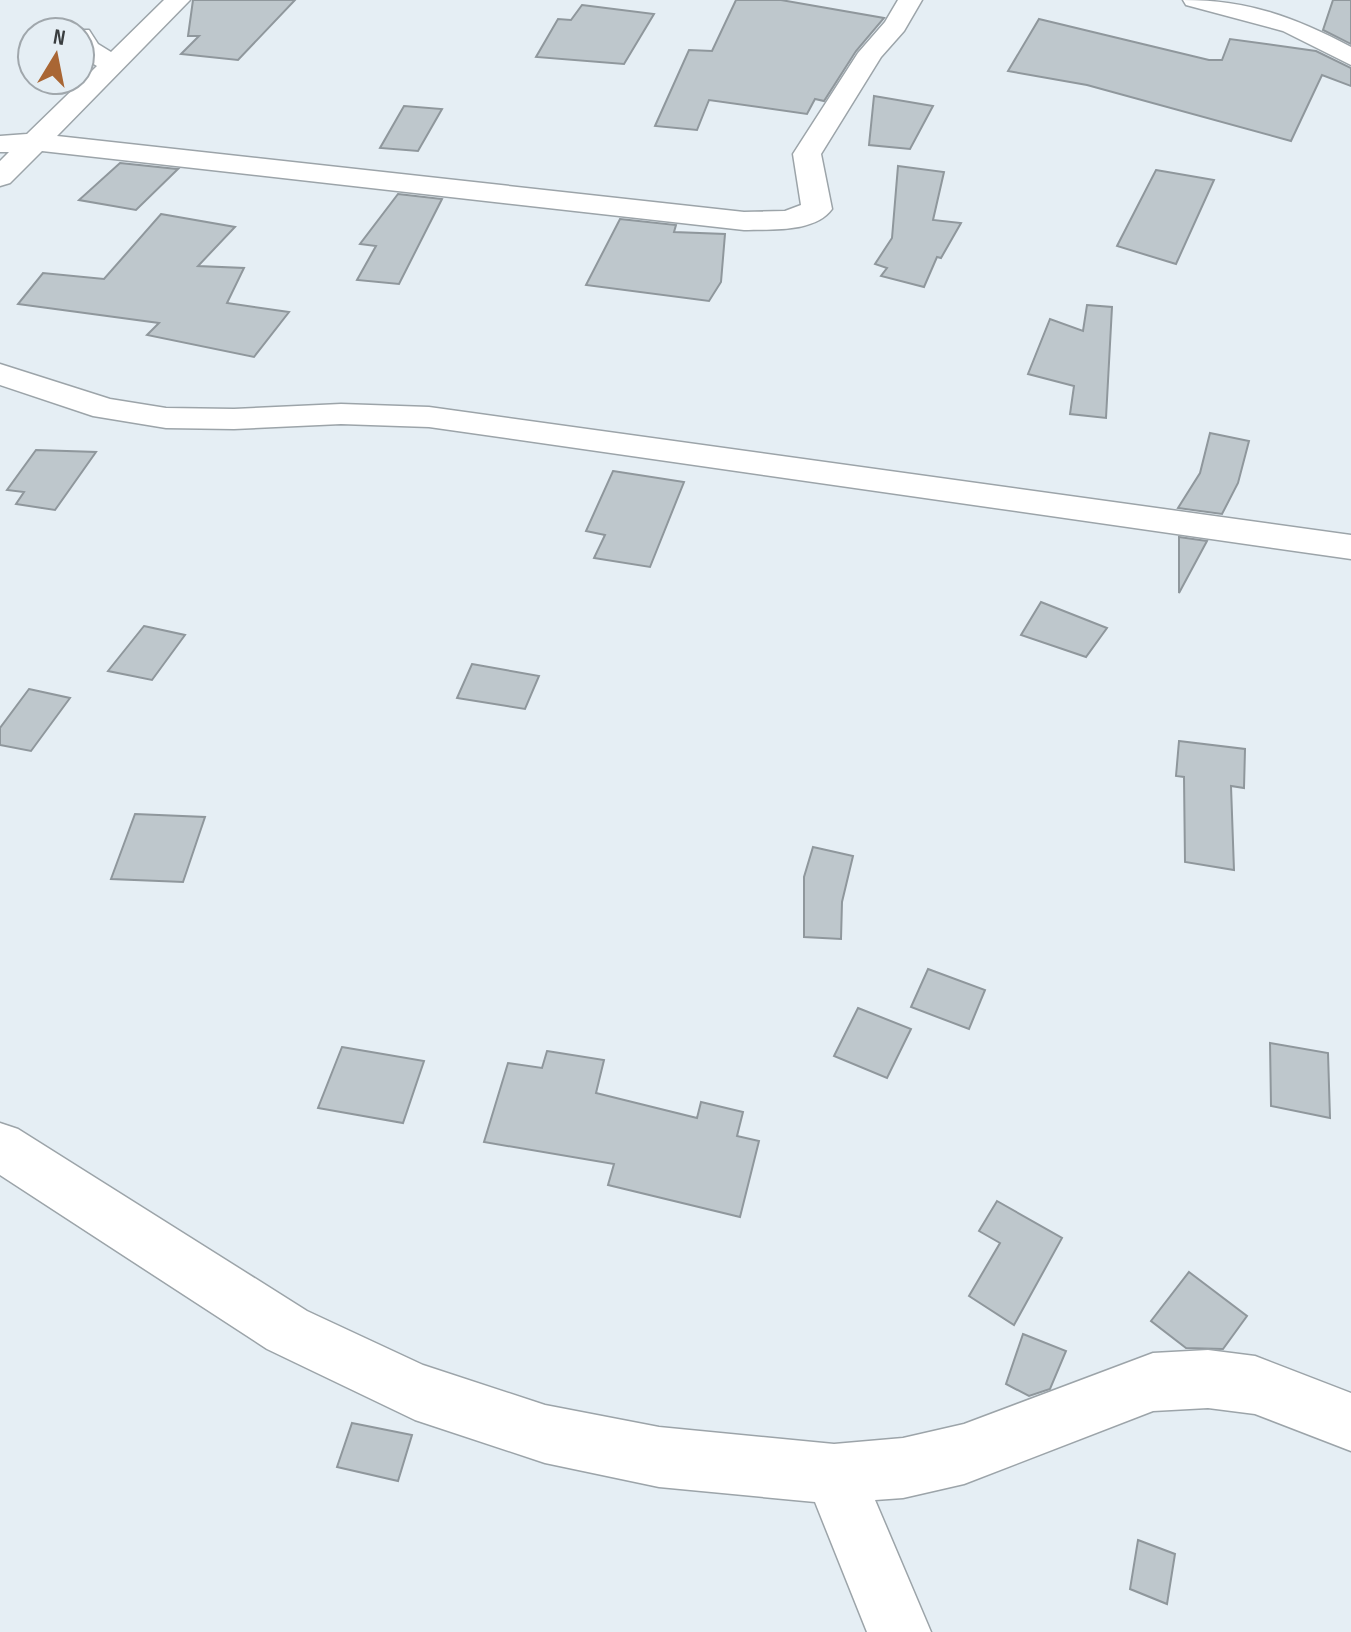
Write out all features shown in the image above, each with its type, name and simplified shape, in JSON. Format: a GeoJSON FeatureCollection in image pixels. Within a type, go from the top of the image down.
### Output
{"type":"FeatureCollection","features":[{"type":"Feature","properties":{"kind":"street"},"geometry":{"type":"LineString","coordinates":[[0,177],[178,0]]}},
{"type":"Feature","properties":{"kind":"street"},"geometry":{"type":"LineString","coordinates":[[0,144],[34,142],[744,221],[789,220],[817,209],[807,154],[871,53],[895,26],[910,0]]}},
{"type":"Feature","properties":{"kind":"street"},"geometry":{"type":"LineString","coordinates":[[1195,0],[1286,12],[1351,57]]}},
{"type":"Feature","properties":{"kind":"street"},"geometry":{"type":"LineString","coordinates":[[96,55],[113,65]]}},
{"type":"Feature","properties":{"kind":"street"},"geometry":{"type":"LineString","coordinates":[[0,374],[105,409],[166,418],[234,419],[341,414],[429,417],[1351,547]]}},
{"type":"Feature","properties":{"kind":"street"},"geometry":{"type":"LineString","coordinates":[[0,1146],[287,1330],[415,1391],[545,1434],[616,1449],[659,1457],[834,1474],[903,1468],[964,1454],[1088,1404],[1153,1382],[1208,1379],[1255,1385],[1351,1422]]}},
{"type":"Feature","properties":{"kind":"street"},"geometry":{"type":"LineString","coordinates":[[834,1474],[899,1632]]}},
{"type":"Feature","properties":{"kind":"building"},"geometry":{"type":"Polygon","coordinates":[[[193,0],[295,0],[238,60],[181,54],[199,36],[188,36],[193,0]]]}},
{"type":"Feature","properties":{"kind":"building"},"geometry":{"type":"Polygon","coordinates":[[[736,0],[781,0],[884,18],[856,51],[824,101],[815,99],[807,114],[709,100],[697,130],[655,126],[689,50],[712,51],[736,0]]]}},
{"type":"Feature","properties":{"kind":"building"},"geometry":{"type":"Polygon","coordinates":[[[1333,0],[1351,0],[1351,44],[1323,30],[1333,0]]]}},
{"type":"Feature","properties":{"kind":"building"},"geometry":{"type":"Polygon","coordinates":[[[582,5],[654,14],[624,64],[536,57],[558,19],[571,20],[582,5]]]}},
{"type":"Feature","properties":{"kind":"building"},"geometry":{"type":"Polygon","coordinates":[[[1039,19],[1209,60],[1222,60],[1230,39],[1316,51],[1351,68],[1351,86],[1322,75],[1291,141],[1087,85],[1008,71],[1039,19]]]}},
{"type":"Feature","properties":{"kind":"building"},"geometry":{"type":"Polygon","coordinates":[[[874,96],[933,106],[910,149],[869,145],[874,96]]]}},
{"type":"Feature","properties":{"kind":"building"},"geometry":{"type":"Polygon","coordinates":[[[404,106],[442,109],[418,151],[380,148],[404,106]]]}},
{"type":"Feature","properties":{"kind":"building"},"geometry":{"type":"Polygon","coordinates":[[[120,163],[178,169],[136,210],[79,200],[120,163]]]}},
{"type":"Feature","properties":{"kind":"building"},"geometry":{"type":"Polygon","coordinates":[[[898,166],[944,172],[933,220],[961,223],[941,258],[937,257],[924,287],[881,276],[887,268],[875,264],[892,238],[898,166]]]}},
{"type":"Feature","properties":{"kind":"building"},"geometry":{"type":"Polygon","coordinates":[[[1156,170],[1214,180],[1176,264],[1117,246],[1156,170]]]}},
{"type":"Feature","properties":{"kind":"building"},"geometry":{"type":"Polygon","coordinates":[[[398,194],[442,199],[399,284],[357,280],[376,246],[360,244],[398,194]]]}},
{"type":"Feature","properties":{"kind":"building"},"geometry":{"type":"Polygon","coordinates":[[[161,214],[235,227],[198,266],[244,268],[227,303],[289,312],[254,357],[147,335],[159,323],[18,304],[43,273],[104,279],[161,214]]]}},
{"type":"Feature","properties":{"kind":"building"},"geometry":{"type":"Polygon","coordinates":[[[620,219],[676,225],[674,232],[725,234],[721,282],[709,301],[586,285],[620,219]]]}},
{"type":"Feature","properties":{"kind":"building"},"geometry":{"type":"Polygon","coordinates":[[[1087,305],[1112,307],[1106,418],[1070,414],[1074,386],[1028,374],[1050,319],[1083,331],[1087,305]]]}},
{"type":"Feature","properties":{"kind":"building"},"geometry":{"type":"Polygon","coordinates":[[[1210,433],[1249,441],[1238,483],[1222,514],[1178,508],[1200,473],[1210,433]]]}},
{"type":"Feature","properties":{"kind":"building"},"geometry":{"type":"Polygon","coordinates":[[[36,450],[96,452],[55,510],[16,504],[24,492],[7,490],[36,450]]]}},
{"type":"Feature","properties":{"kind":"building"},"geometry":{"type":"Polygon","coordinates":[[[613,471],[684,482],[650,567],[594,558],[605,535],[586,531],[613,471]]]}},
{"type":"Feature","properties":{"kind":"building"},"geometry":{"type":"Polygon","coordinates":[[[1179,537],[1207,541],[1179,593],[1179,537]]]}},
{"type":"Feature","properties":{"kind":"building"},"geometry":{"type":"Polygon","coordinates":[[[1041,602],[1107,628],[1086,657],[1021,635],[1041,602]]]}},
{"type":"Feature","properties":{"kind":"building"},"geometry":{"type":"Polygon","coordinates":[[[144,626],[185,635],[152,680],[108,671],[144,626]]]}},
{"type":"Feature","properties":{"kind":"building"},"geometry":{"type":"Polygon","coordinates":[[[472,664],[539,676],[525,709],[457,698],[472,664]]]}},
{"type":"Feature","properties":{"kind":"building"},"geometry":{"type":"Polygon","coordinates":[[[29,689],[70,698],[31,751],[0,745],[0,728],[29,689]]]}},
{"type":"Feature","properties":{"kind":"building"},"geometry":{"type":"Polygon","coordinates":[[[1179,741],[1245,749],[1244,788],[1231,786],[1234,870],[1185,862],[1184,777],[1176,776],[1179,741]]]}},
{"type":"Feature","properties":{"kind":"building"},"geometry":{"type":"Polygon","coordinates":[[[135,814],[205,817],[183,882],[111,879],[135,814]]]}},
{"type":"Feature","properties":{"kind":"building"},"geometry":{"type":"Polygon","coordinates":[[[813,847],[853,856],[842,902],[841,939],[804,937],[804,877],[813,847]]]}},
{"type":"Feature","properties":{"kind":"building"},"geometry":{"type":"Polygon","coordinates":[[[928,969],[985,990],[969,1029],[911,1007],[928,969]]]}},
{"type":"Feature","properties":{"kind":"building"},"geometry":{"type":"Polygon","coordinates":[[[858,1008],[911,1029],[887,1078],[834,1056],[858,1008]]]}},
{"type":"Feature","properties":{"kind":"building"},"geometry":{"type":"Polygon","coordinates":[[[1270,1043],[1328,1053],[1330,1118],[1271,1106],[1270,1043]]]}},
{"type":"Feature","properties":{"kind":"building"},"geometry":{"type":"Polygon","coordinates":[[[342,1047],[424,1061],[403,1123],[318,1108],[342,1047]]]}},
{"type":"Feature","properties":{"kind":"building"},"geometry":{"type":"Polygon","coordinates":[[[547,1051],[604,1060],[596,1093],[697,1118],[701,1102],[743,1112],[737,1136],[759,1141],[740,1217],[608,1185],[614,1164],[484,1142],[508,1063],[542,1068],[547,1051]]]}},
{"type":"Feature","properties":{"kind":"building"},"geometry":{"type":"Polygon","coordinates":[[[997,1201],[1062,1238],[1014,1325],[969,1296],[1000,1243],[979,1231],[997,1201]]]}},
{"type":"Feature","properties":{"kind":"building"},"geometry":{"type":"Polygon","coordinates":[[[1189,1272],[1247,1316],[1223,1349],[1186,1348],[1151,1321],[1189,1272]]]}},
{"type":"Feature","properties":{"kind":"building"},"geometry":{"type":"Polygon","coordinates":[[[1023,1334],[1066,1351],[1050,1389],[1029,1396],[1006,1384],[1023,1334]]]}},
{"type":"Feature","properties":{"kind":"building"},"geometry":{"type":"Polygon","coordinates":[[[352,1423],[412,1435],[398,1481],[337,1467],[352,1423]]]}},
{"type":"Feature","properties":{"kind":"building"},"geometry":{"type":"Polygon","coordinates":[[[1138,1540],[1175,1554],[1167,1604],[1130,1589],[1138,1540]]]}}]}
